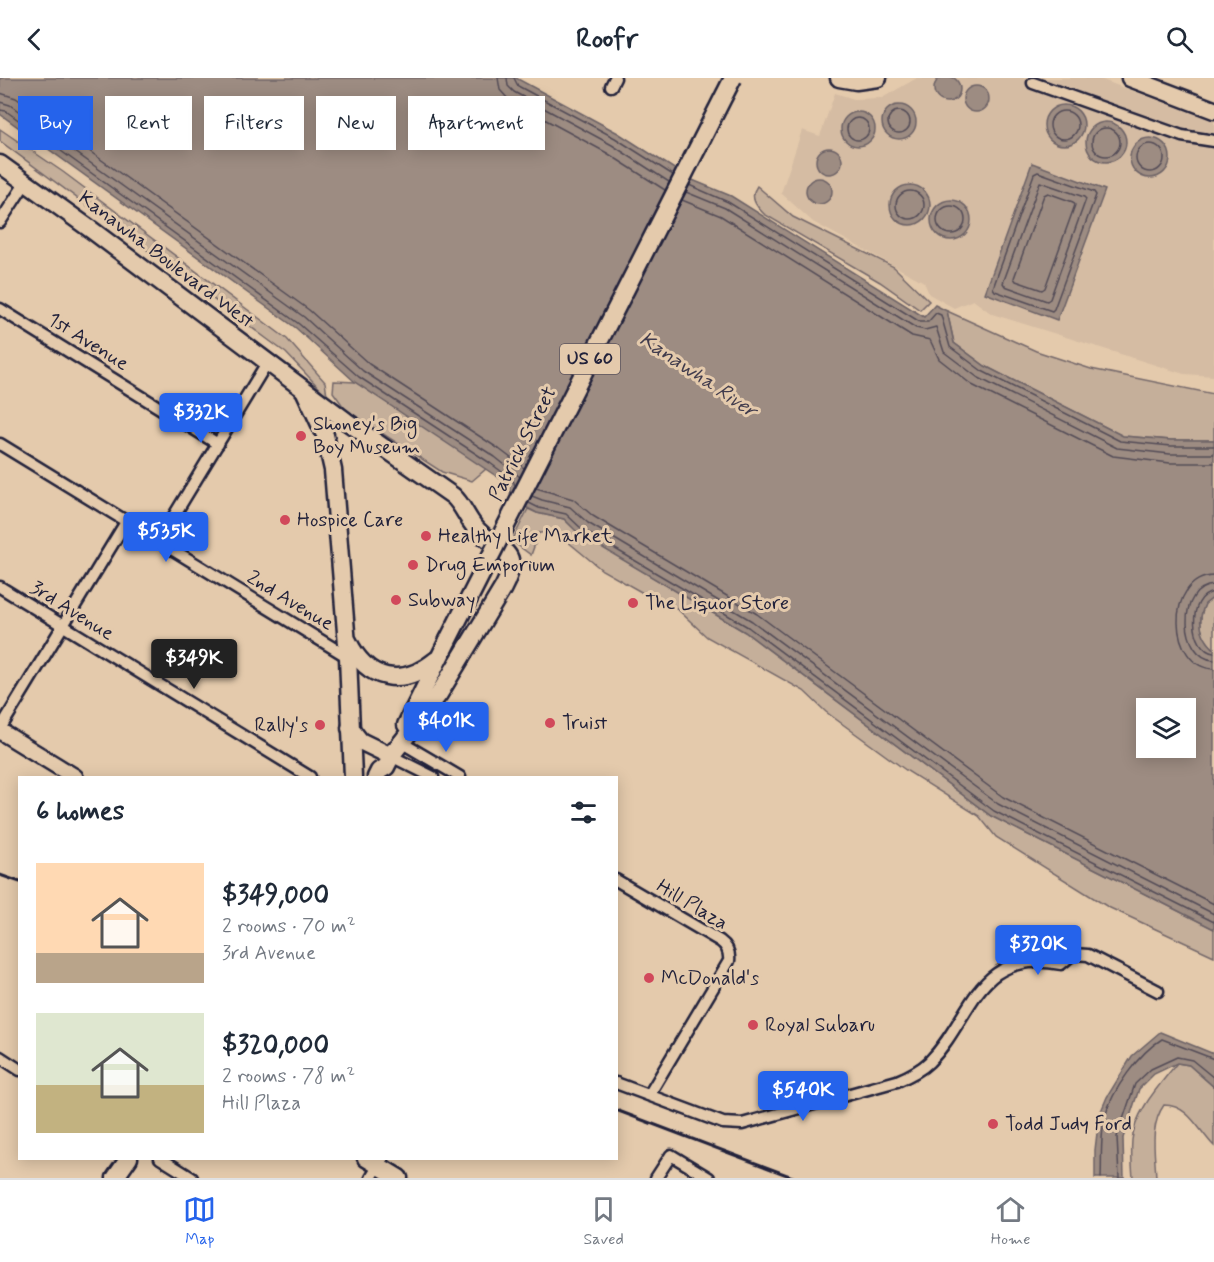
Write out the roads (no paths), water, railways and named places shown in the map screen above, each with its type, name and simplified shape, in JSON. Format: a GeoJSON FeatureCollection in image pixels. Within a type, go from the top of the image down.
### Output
{"type":"FeatureCollection","features":[{"type":"Feature","properties":{"kind":"main road","name":"Patrick Street"},"geometry":{"type":"LineString","coordinates":[[390,760],[439,657],[733,78]]}},
{"type":"Feature","properties":{"kind":"main road"},"geometry":{"type":"LineString","coordinates":[[839,78],[856,81],[878,78]]}},
{"type":"Feature","properties":{"kind":"main road"},"geometry":{"type":"LineString","coordinates":[[1130,78],[1214,110]]}},
{"type":"Feature","properties":{"kind":"main road"},"geometry":{"type":"LineString","coordinates":[[1158,78],[1214,99]]}},
{"type":"Feature","properties":{"kind":"main road","name":"Kanawha Boulevard West"},"geometry":{"type":"LineString","coordinates":[[0,164],[268,361],[305,392],[453,496],[475,527],[506,552],[511,561],[509,576],[439,694],[390,760]]}},
{"type":"Feature","properties":{"kind":"main road","name":"Kanawha Boulevard West"},"geometry":{"type":"LineString","coordinates":[[305,392],[322,427],[330,451],[333,470],[348,657],[353,776]]}},
{"type":"Feature","properties":{"kind":"main road"},"geometry":{"type":"LineString","coordinates":[[322,427],[330,418],[335,417],[346,421]]}},
{"type":"Feature","properties":{"kind":"main road"},"geometry":{"type":"LineString","coordinates":[[346,637],[358,658],[365,665],[378,674],[387,676],[408,676],[420,673],[439,657]]}},
{"type":"Feature","properties":{"kind":"main road"},"geometry":{"type":"LineString","coordinates":[[350,728],[360,741],[390,760]]}},
{"type":"Feature","properties":{"kind":"main road"},"geometry":{"type":"LineString","coordinates":[[115,1178],[128,1160]]}},
{"type":"Feature","properties":{"kind":"main road"},"geometry":{"type":"LineString","coordinates":[[374,1165],[399,1178]]}},
{"type":"Feature","properties":{"kind":"street"},"geometry":{"type":"LineString","coordinates":[[1033,83],[1170,132],[1214,141]]}},
{"type":"Feature","properties":{"kind":"street"},"geometry":{"type":"LineString","coordinates":[[0,222],[26,182]]}},
{"type":"Feature","properties":{"kind":"street","name":"1st Avenue"},"geometry":{"type":"LineString","coordinates":[[0,309],[218,444]]}},
{"type":"Feature","properties":{"kind":"street"},"geometry":{"type":"LineString","coordinates":[[158,542],[268,361]]}},
{"type":"Feature","properties":{"kind":"street","name":"2nd Avenue"},"geometry":{"type":"LineString","coordinates":[[0,444],[348,657]]}},
{"type":"Feature","properties":{"kind":"street"},"geometry":{"type":"LineString","coordinates":[[73,776],[0,730],[126,522]]}},
{"type":"Feature","properties":{"kind":"street","name":"3rd Avenue"},"geometry":{"type":"LineString","coordinates":[[0,587],[308,776]]}},
{"type":"Feature","properties":{"kind":"street"},"geometry":{"type":"LineString","coordinates":[[390,760],[418,753],[458,776]]}},
{"type":"Feature","properties":{"kind":"street"},"geometry":{"type":"LineString","coordinates":[[390,760],[431,776]]}},
{"type":"Feature","properties":{"kind":"street","name":"Hill Plaza"},"geometry":{"type":"LineString","coordinates":[[618,881],[720,941],[730,955],[729,961],[649,1095]]}},
{"type":"Feature","properties":{"kind":"street"},"geometry":{"type":"LineString","coordinates":[[618,1084],[723,1123],[742,1124],[897,1081],[921,1069],[934,1056],[984,984],[1007,969],[1029,961],[1061,964],[1073,954],[1088,955],[1158,992]]}},
{"type":"Feature","properties":{"kind":"street"},"geometry":{"type":"LineString","coordinates":[[0,1057],[18,1069]]}},
{"type":"Feature","properties":{"kind":"street"},"geometry":{"type":"LineString","coordinates":[[656,1178],[671,1155],[709,1178]]}},
{"type":"Feature","properties":{"kind":"street"},"geometry":{"type":"LineString","coordinates":[[163,1160],[192,1178]]}},
{"type":"Feature","properties":{"kind":"water"},"geometry":{"type":"Polygon","coordinates":[[[947,76],[956,80],[960,89],[956,98],[947,102],[938,98],[934,89],[938,80],[947,76]]]}},
{"type":"Feature","properties":{"kind":"water","name":"Kanawha River"},"geometry":{"type":"Polygon","coordinates":[[[0,78],[516,78],[618,133],[690,179],[731,196],[924,317],[935,305],[947,311],[954,343],[985,366],[1123,436],[1171,440],[1214,440],[1214,597],[1205,604],[1201,616],[1201,628],[1214,649],[1214,929],[991,816],[745,632],[579,534],[564,519],[537,513],[512,500],[508,484],[355,382],[296,328],[50,150],[93,150],[93,96],[18,96],[18,127],[0,114],[0,78]]]}},
{"type":"Feature","properties":{"kind":"water"},"geometry":{"type":"Polygon","coordinates":[[[976,86],[985,90],[989,99],[985,108],[976,112],[967,108],[963,99],[967,90],[976,86]]]}},
{"type":"Feature","properties":{"kind":"water"},"geometry":{"type":"Polygon","coordinates":[[[899,105],[911,110],[916,122],[911,134],[899,139],[887,134],[882,122],[887,110],[899,105]]]}},
{"type":"Feature","properties":{"kind":"water"},"geometry":{"type":"Polygon","coordinates":[[[1064,105],[1078,111],[1084,125],[1078,139],[1064,145],[1050,139],[1044,125],[1050,111],[1064,105]]]}},
{"type":"Feature","properties":{"kind":"water"},"geometry":{"type":"Polygon","coordinates":[[[858,112],[870,117],[875,129],[870,141],[858,146],[846,141],[841,129],[846,117],[858,112]]]}},
{"type":"Feature","properties":{"kind":"water"},"geometry":{"type":"Polygon","coordinates":[[[1106,122],[1120,128],[1126,142],[1120,156],[1106,162],[1092,156],[1086,142],[1092,128],[1106,122]]]}},
{"type":"Feature","properties":{"kind":"water"},"geometry":{"type":"Polygon","coordinates":[[[1150,138],[1164,144],[1170,158],[1164,172],[1150,178],[1136,172],[1130,158],[1136,144],[1150,138]]]}},
{"type":"Feature","properties":{"kind":"water"},"geometry":{"type":"Polygon","coordinates":[[[829,148],[838,152],[842,161],[838,170],[829,174],[820,170],[816,161],[820,152],[829,148]]]}},
{"type":"Feature","properties":{"kind":"water"},"geometry":{"type":"Polygon","coordinates":[[[1032,163],[1105,190],[1057,320],[985,293],[1032,163]]]}},
{"type":"Feature","properties":{"kind":"water"},"geometry":{"type":"Polygon","coordinates":[[[819,178],[828,182],[832,191],[828,200],[819,204],[810,200],[806,191],[810,182],[819,178]]]}},
{"type":"Feature","properties":{"kind":"water"},"geometry":{"type":"Polygon","coordinates":[[[910,185],[924,191],[930,205],[924,219],[910,225],[896,219],[890,205],[896,191],[910,185]]]}},
{"type":"Feature","properties":{"kind":"water"},"geometry":{"type":"Polygon","coordinates":[[[951,200],[965,206],[971,220],[965,234],[951,240],[937,234],[931,220],[937,206],[951,200]]]}},
{"type":"Feature","properties":{"kind":"water"},"geometry":{"type":"Polygon","coordinates":[[[1160,1032],[1214,1054],[1214,1087],[1189,1065],[1177,1063],[1154,1074],[1139,1089],[1123,1138],[1124,1178],[1095,1178],[1095,1150],[1099,1116],[1107,1097],[1132,1056],[1160,1032]]]}},
{"type":"Feature","properties":{"kind":"railway"},"geometry":{"type":"LineString","coordinates":[[0,875],[18,881]]}},
{"type":"Feature","properties":{"kind":"railway"},"geometry":{"type":"LineString","coordinates":[[618,1111],[795,1178]]}},
{"type":"Feature","properties":{"kind":"place","name":"Shoney's Big Boy Museum"},"geometry":{"type":"Point","coordinates":[301,436]}},
{"type":"Feature","properties":{"kind":"place","name":"Hospice Care"},"geometry":{"type":"Point","coordinates":[285,520]}},
{"type":"Feature","properties":{"kind":"place","name":"Healthy Life Market"},"geometry":{"type":"Point","coordinates":[426,536]}},
{"type":"Feature","properties":{"kind":"place","name":"Drug Emporium"},"geometry":{"type":"Point","coordinates":[413,565]}},
{"type":"Feature","properties":{"kind":"place","name":"Subway"},"geometry":{"type":"Point","coordinates":[396,600]}},
{"type":"Feature","properties":{"kind":"place","name":"The Liquor Store"},"geometry":{"type":"Point","coordinates":[633,603]}},
{"type":"Feature","properties":{"kind":"place","name":"Truist"},"geometry":{"type":"Point","coordinates":[550,723]}},
{"type":"Feature","properties":{"kind":"place","name":"Rally's"},"geometry":{"type":"Point","coordinates":[320,725]}},
{"type":"Feature","properties":{"kind":"place","name":"McDonald's"},"geometry":{"type":"Point","coordinates":[649,978]}},
{"type":"Feature","properties":{"kind":"place","name":"Royal Subaru"},"geometry":{"type":"Point","coordinates":[753,1025]}},
{"type":"Feature","properties":{"kind":"place","name":"Todd Judy Ford"},"geometry":{"type":"Point","coordinates":[993,1124]}}]}
